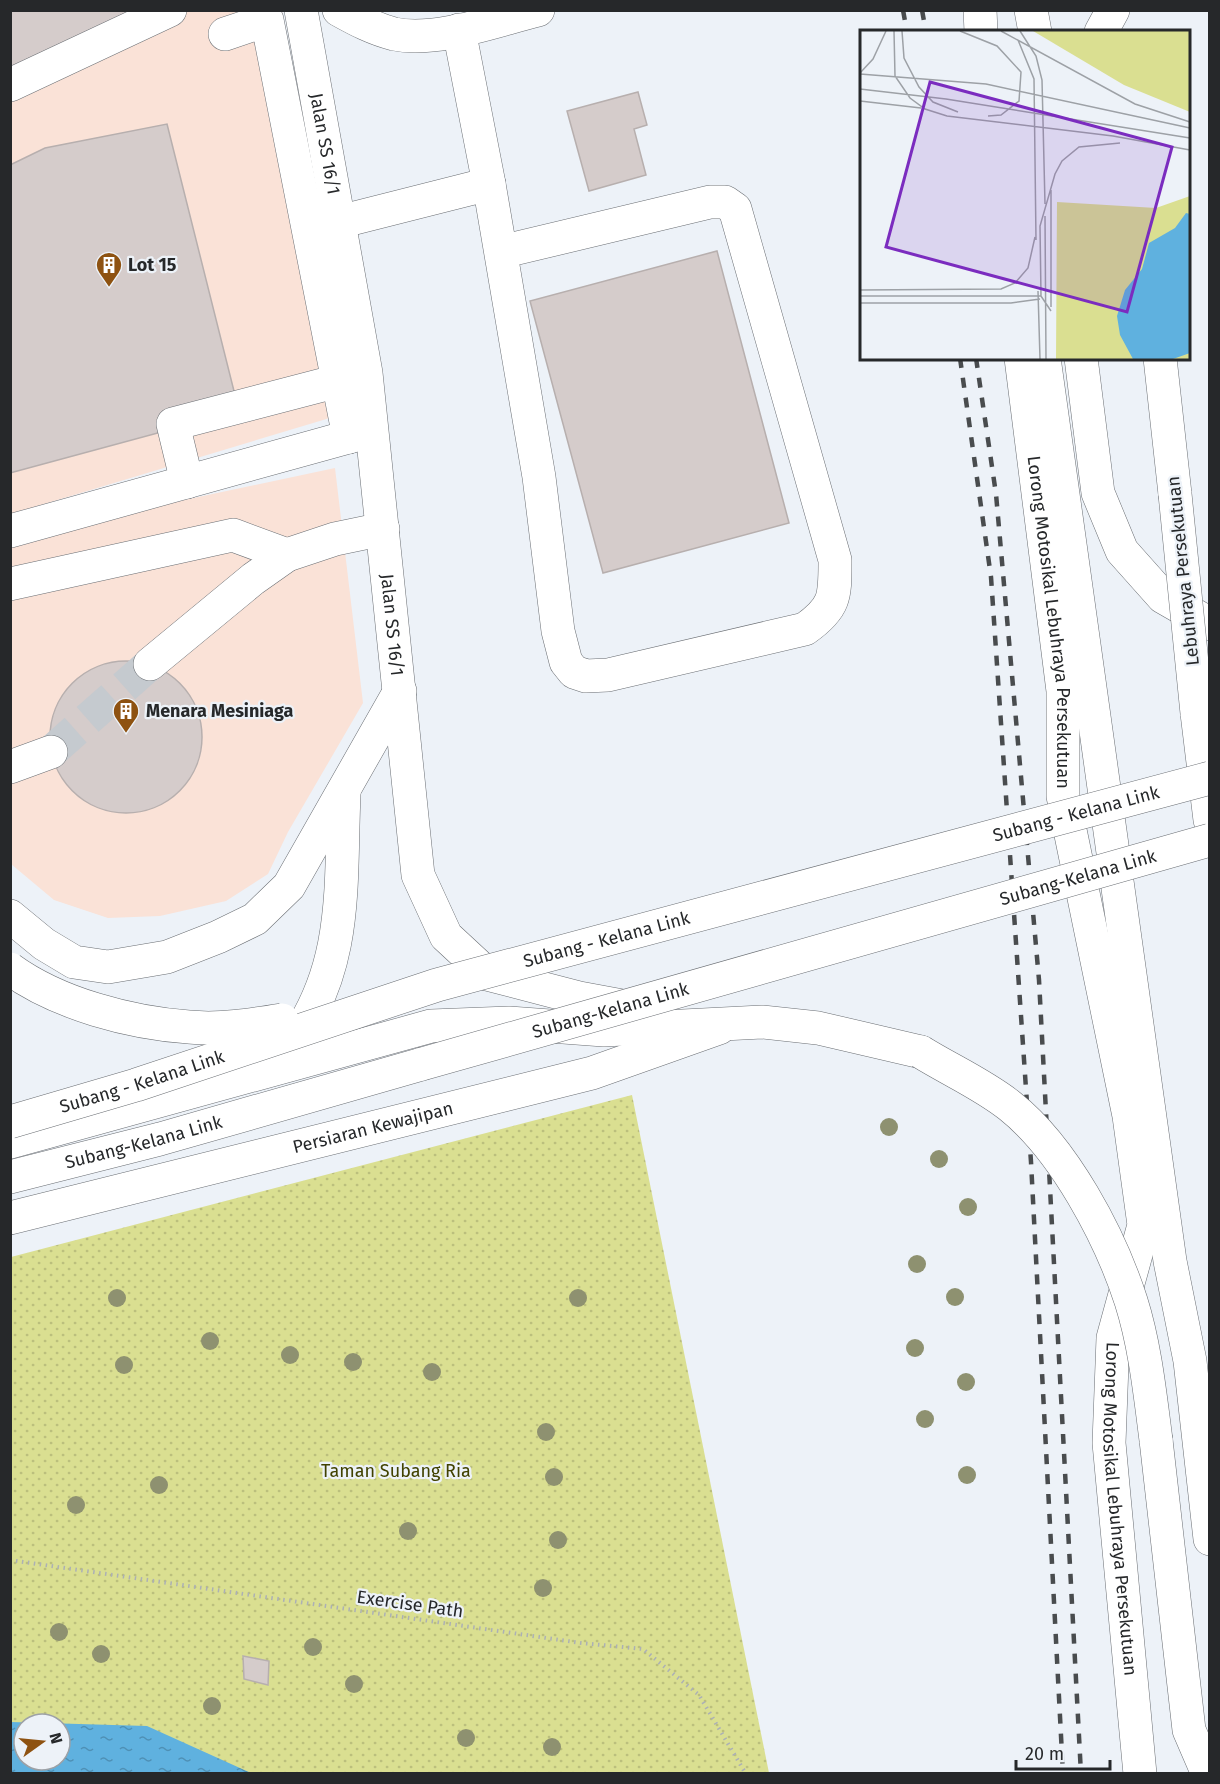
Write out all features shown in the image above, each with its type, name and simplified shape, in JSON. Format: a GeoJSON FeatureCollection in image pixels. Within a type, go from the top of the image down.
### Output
{"type":"FeatureCollection","features":[{"type":"Feature","properties":{"kind":"main road"},"geometry":{"type":"LineString","coordinates":[[10,85],[170,10]]}},
{"type":"Feature","properties":{"kind":"main road","name":"Jalan SS 16/1"},"geometry":{"type":"LineString","coordinates":[[301,10],[339,222],[351,377],[360,434],[383,529],[418,875],[446,936],[488,974],[579,998],[729,1024]]}},
{"type":"Feature","properties":{"kind":"main road"},"geometry":{"type":"LineString","coordinates":[[339,10],[373,28],[396,34],[421,36],[459,30],[538,10]]}},
{"type":"Feature","properties":{"kind":"main road"},"geometry":{"type":"LineString","coordinates":[[980,10],[981,30]]}},
{"type":"Feature","properties":{"kind":"main road"},"geometry":{"type":"LineString","coordinates":[[1025,30],[1030,10]]}},
{"type":"Feature","properties":{"kind":"main road"},"geometry":{"type":"LineString","coordinates":[[1030,10],[1035,30]]}},
{"type":"Feature","properties":{"kind":"main road"},"geometry":{"type":"LineString","coordinates":[[1102,30],[1113,10]]}},
{"type":"Feature","properties":{"kind":"main road"},"geometry":{"type":"LineString","coordinates":[[1119,10],[1122,30]]}},
{"type":"Feature","properties":{"kind":"main road"},"geometry":{"type":"LineString","coordinates":[[187,482],[173,424],[351,377],[267,20],[225,34]]}},
{"type":"Feature","properties":{"kind":"main road"},"geometry":{"type":"LineString","coordinates":[[459,30],[501,252],[539,477],[558,631],[566,662],[574,672],[586,676],[608,675],[805,628],[825,614],[835,592],[835,560],[735,209],[725,202],[710,202],[501,252]]}},
{"type":"Feature","properties":{"kind":"main road"},"geometry":{"type":"LineString","coordinates":[[339,222],[489,184]]}},
{"type":"Feature","properties":{"kind":"main road","name":"Lorong Motosikal Lebuhraya Persekutuan"},"geometry":{"type":"LineString","coordinates":[[1021,360],[1063,691],[1063,796],[1129,1116],[1144,1225],[1113,1338],[1109,1443],[1140,1773]]}},
{"type":"Feature","properties":{"kind":"main road"},"geometry":{"type":"LineString","coordinates":[[1044,360],[1170,1261],[1190,1361],[1209,1539]]}},
{"type":"Feature","properties":{"kind":"main road"},"geometry":{"type":"LineString","coordinates":[[1050,360],[1083,372],[1098,493],[1122,551],[1163,597],[1209,624]]}},
{"type":"Feature","properties":{"kind":"main road","name":"Lebuhraya Persekutuan"},"geometry":{"type":"LineString","coordinates":[[1160,360],[1209,820]]}},
{"type":"Feature","properties":{"kind":"main road"},"geometry":{"type":"LineString","coordinates":[[10,531],[360,434]]}},
{"type":"Feature","properties":{"kind":"main road"},"geometry":{"type":"LineString","coordinates":[[150,664],[253,579],[287,555],[335,539],[383,529]]}},
{"type":"Feature","properties":{"kind":"main road"},"geometry":{"type":"LineString","coordinates":[[10,584],[233,535],[287,555]]}},
{"type":"Feature","properties":{"kind":"main road"},"geometry":{"type":"LineString","coordinates":[[10,916],[44,944],[74,962],[108,967],[177,953],[218,938],[255,919],[289,886],[400,691]]}},
{"type":"Feature","properties":{"kind":"main road"},"geometry":{"type":"LineString","coordinates":[[10,767],[51,752]]}},
{"type":"Feature","properties":{"kind":"main road","name":"Subang - Kelana Link"},"geometry":{"type":"LineString","coordinates":[[10,1122],[136,1085],[437,985],[1209,778]]}},
{"type":"Feature","properties":{"kind":"main road"},"geometry":{"type":"LineString","coordinates":[[256,1072],[284,1054],[308,1023],[319,996],[341,913],[345,788]]}},
{"type":"Feature","properties":{"kind":"main road","name":"Subang-Kelana Link"},"geometry":{"type":"LineString","coordinates":[[10,1177],[160,1139],[1209,840]]}},
{"type":"Feature","properties":{"kind":"main road"},"geometry":{"type":"LineString","coordinates":[[10,969],[25,980],[117,1016],[190,1028],[240,1026],[299,1018],[437,985]]}},
{"type":"Feature","properties":{"kind":"main road"},"geometry":{"type":"LineString","coordinates":[[10,1142],[256,1072],[431,1026],[509,1023],[604,1030],[762,1022],[818,1028],[921,1052],[1010,1105],[1048,1142],[1078,1187],[1107,1245],[1131,1301],[1146,1370],[1156,1440],[1189,1730],[1208,1773]]}},
{"type":"Feature","properties":{"kind":"main road","name":"Persiaran Kewajipan"},"geometry":{"type":"LineString","coordinates":[[10,1218],[592,1073],[729,1024]]}},
{"type":"Feature","properties":{"kind":"path","name":"Exercise Path"},"geometry":{"type":"LineString","coordinates":[[10,1560],[643,1649],[699,1695],[746,1773]]}},
{"type":"Feature","properties":{"kind":"shaded area"},"geometry":{"type":"Polygon","coordinates":[[[11,11],[282,11],[343,339],[353,411],[11,514],[11,11]]]}},
{"type":"Feature","properties":{"kind":"shaded area"},"geometry":{"type":"Polygon","coordinates":[[[335,468],[363,703],[288,832],[268,874],[226,901],[160,916],[108,918],[54,900],[11,864],[10,537],[335,468]]]}},
{"type":"Feature","properties":{"kind":"green space","name":"Taman Subang Ria"},"geometry":{"type":"Polygon","coordinates":[[[632,1095],[769,1773],[11,1774],[11,1257],[632,1095]]]}},
{"type":"Feature","properties":{"kind":"water"},"geometry":{"type":"Polygon","coordinates":[[[11,1722],[12,1772],[72,1772],[72,1724],[147,1726],[251,1773],[11,1773],[11,1722]]]}},
{"type":"Feature","properties":{"kind":"building"},"geometry":{"type":"Polygon","coordinates":[[[10,10],[139,10],[10,70],[10,10]]]}},
{"type":"Feature","properties":{"kind":"building"},"geometry":{"type":"Polygon","coordinates":[[[638,92],[647,125],[634,129],[646,175],[589,191],[567,111],[638,92]]]}},
{"type":"Feature","properties":{"kind":"building","name":"Lot 15"},"geometry":{"type":"Polygon","coordinates":[[[167,124],[239,411],[10,473],[10,165],[45,148],[167,124]]]}},
{"type":"Feature","properties":{"kind":"building"},"geometry":{"type":"Polygon","coordinates":[[[717,251],[789,523],[603,573],[530,301],[717,251]]]}},
{"type":"Feature","properties":{"kind":"building","name":"Menara Mesiniaga"},"geometry":{"type":"Polygon","coordinates":[[[126,661],[141,662],[155,667],[180,683],[196,708],[201,722],[201,752],[196,766],[180,791],[155,807],[141,812],[126,813],[111,812],[97,807],[72,791],[56,766],[51,752],[50,737],[51,722],[56,708],[72,683],[97,667],[111,662],[126,661]]]}},
{"type":"Feature","properties":{"kind":"building"},"geometry":{"type":"Polygon","coordinates":[[[243,1656],[269,1661],[268,1685],[244,1679],[243,1656]]]}},
{"type":"Feature","properties":{"kind":"tunnel"},"geometry":{"type":"LineString","coordinates":[[51,752],[150,664]]}},
{"type":"Feature","properties":{"kind":"railway"},"geometry":{"type":"LineString","coordinates":[[903,10],[907,30]]}},
{"type":"Feature","properties":{"kind":"railway"},"geometry":{"type":"LineString","coordinates":[[922,10],[926,30]]}},
{"type":"Feature","properties":{"kind":"railway"},"geometry":{"type":"LineString","coordinates":[[960,360],[991,577],[1031,1162],[1063,1774]]}},
{"type":"Feature","properties":{"kind":"railway"},"geometry":{"type":"LineString","coordinates":[[976,360],[996,494],[1039,980],[1081,1774]]}},
{"type":"Feature","properties":{"kind":"place","name":"Lot 15"},"geometry":{"type":"Point","coordinates":[109,288]}},
{"type":"Feature","properties":{"kind":"place","name":"Menara Mesiniaga"},"geometry":{"type":"Point","coordinates":[126,734]}}]}
